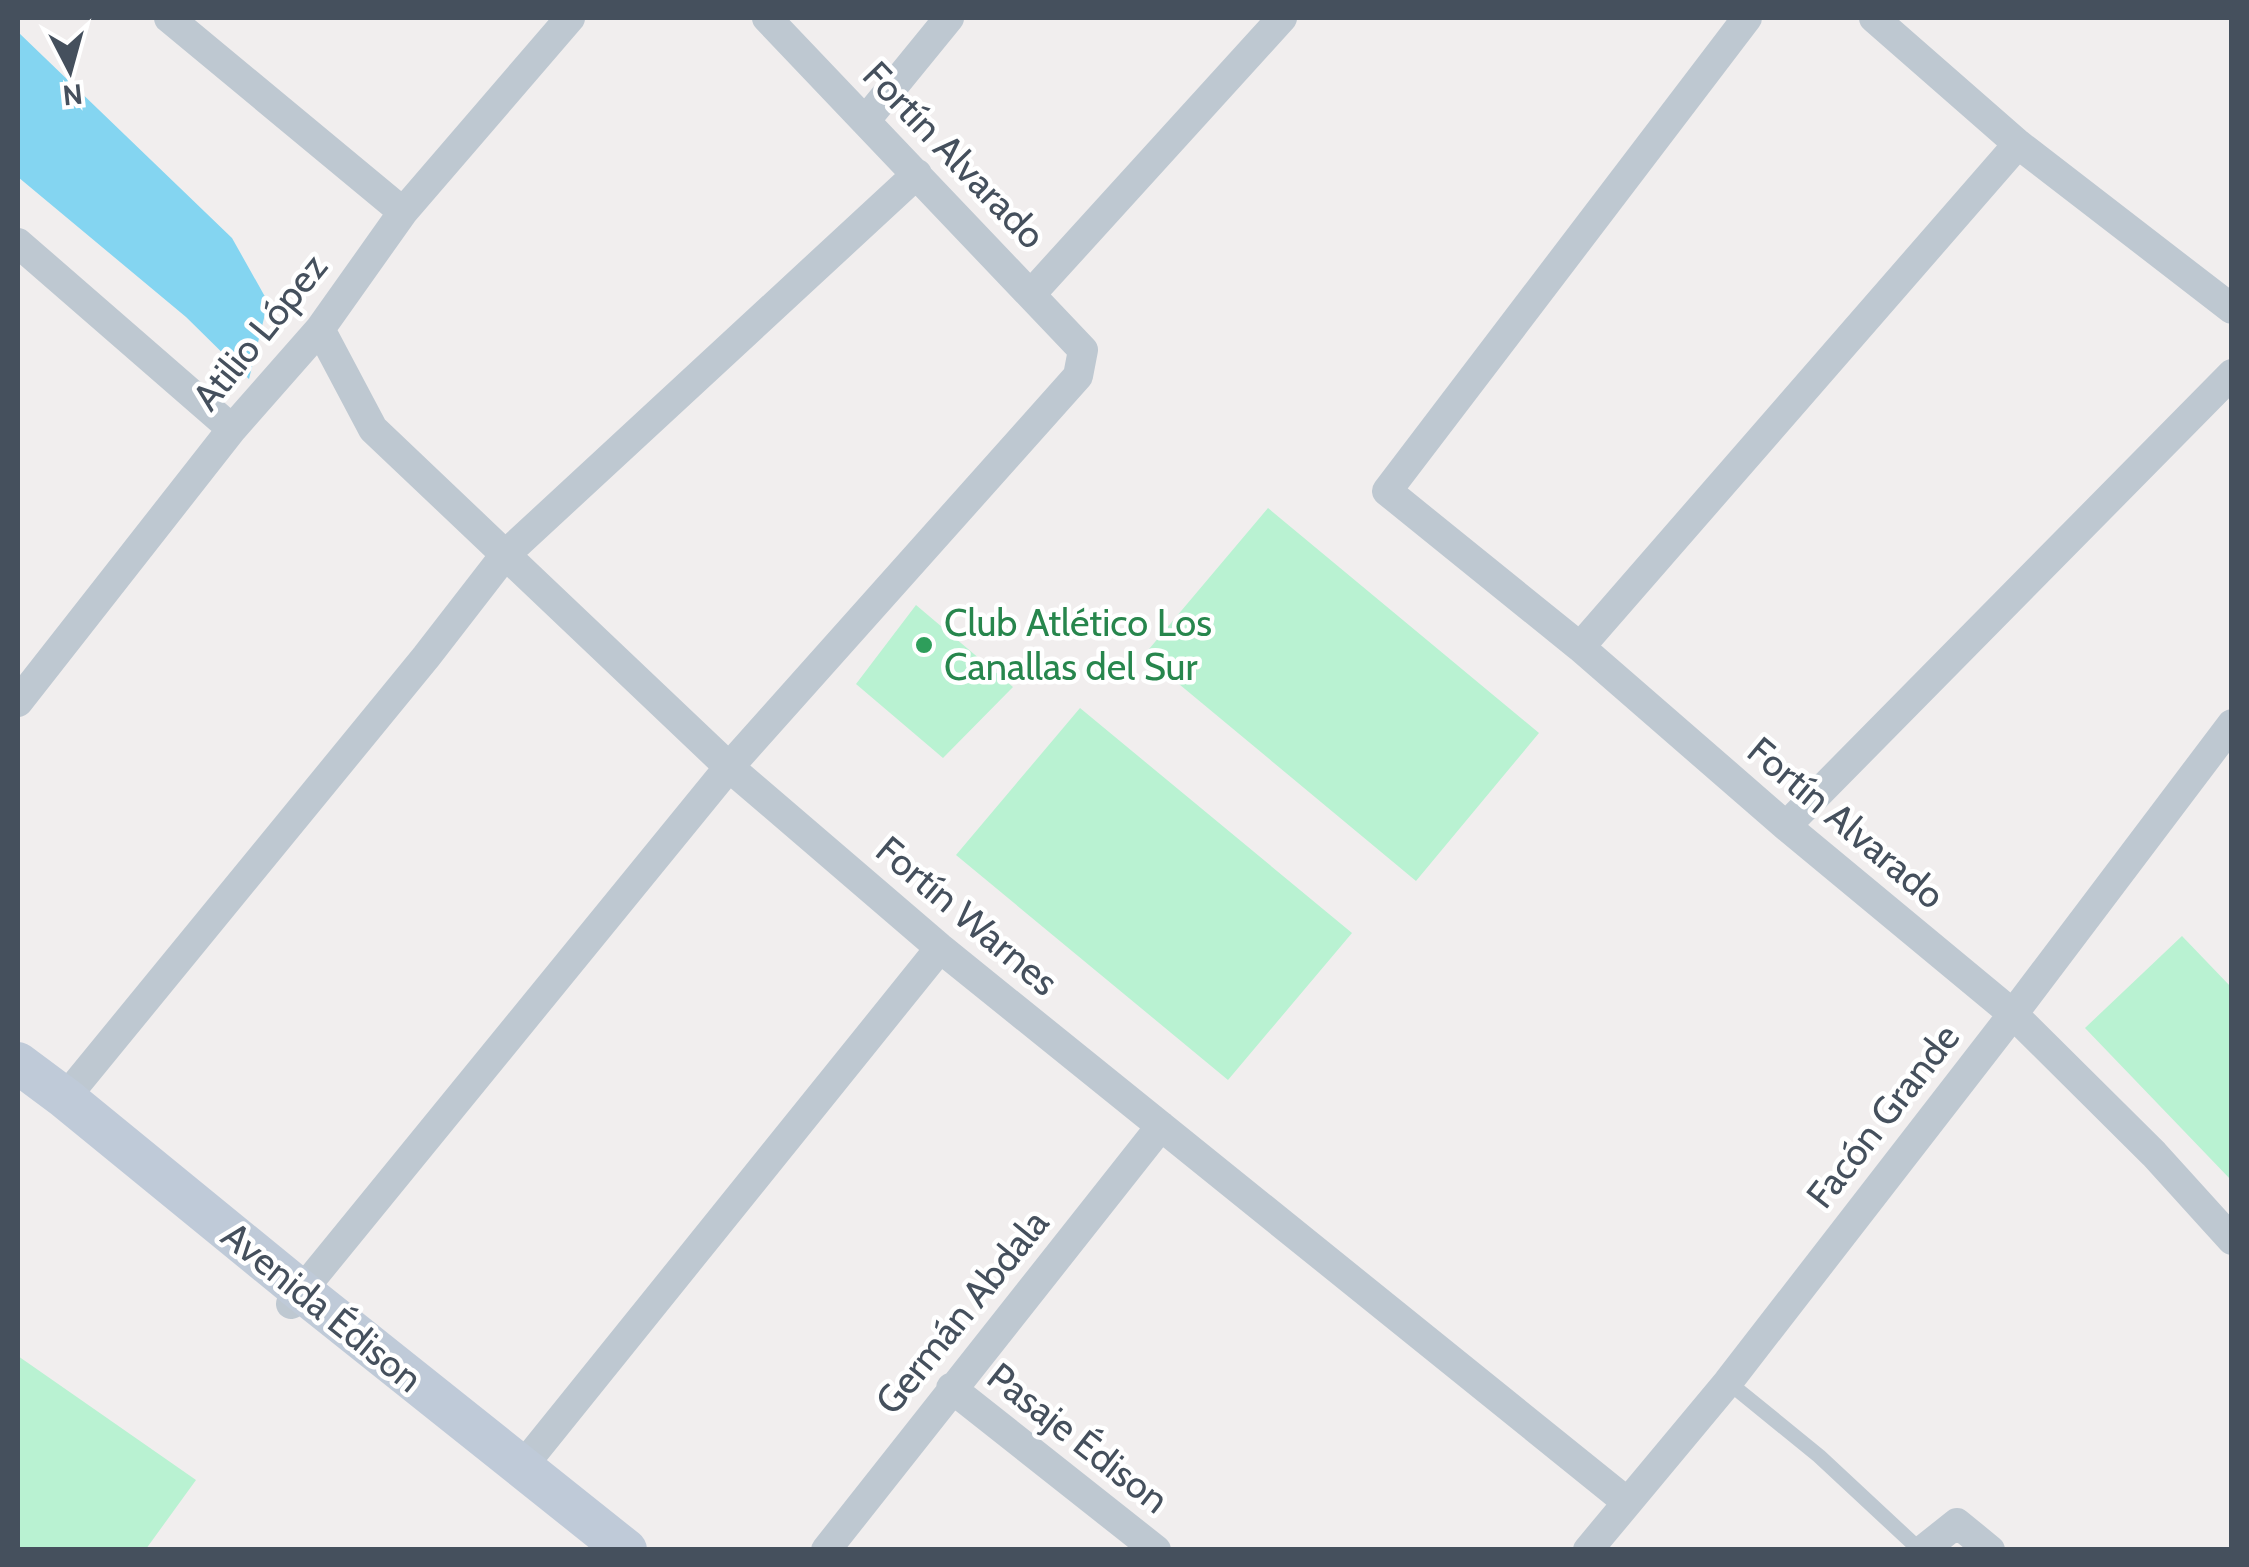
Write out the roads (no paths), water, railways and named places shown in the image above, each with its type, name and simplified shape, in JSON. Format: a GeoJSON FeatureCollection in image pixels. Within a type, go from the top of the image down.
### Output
{"type":"FeatureCollection","features":[{"type":"Feature","properties":{"kind":"main road","name":"Avenida Édison"},"geometry":{"type":"LineString","coordinates":[[18,1063],[65,1098],[586,1550]]}},
{"type":"Feature","properties":{"kind":"main road","name":"Avenida Édison"},"geometry":{"type":"LineString","coordinates":[[18,1096],[522,1467],[626,1550]]}},
{"type":"Feature","properties":{"kind":"street"},"geometry":{"type":"LineString","coordinates":[[169,18],[403,212]]}},
{"type":"Feature","properties":{"kind":"street","name":"Atilio López"},"geometry":{"type":"LineString","coordinates":[[18,702],[232,429],[320,329],[403,212],[570,18]]}},
{"type":"Feature","properties":{"kind":"street","name":"Fortín Alvarado"},"geometry":{"type":"LineString","coordinates":[[728,768],[1078,376],[1083,350],[767,18]]}},
{"type":"Feature","properties":{"kind":"street"},"geometry":{"type":"LineString","coordinates":[[865,121],[950,18]]}},
{"type":"Feature","properties":{"kind":"street"},"geometry":{"type":"LineString","coordinates":[[1032,293],[1282,18]]}},
{"type":"Feature","properties":{"kind":"street","name":"Fortín Alvarado"},"geometry":{"type":"LineString","coordinates":[[1747,18],[1387,491],[1580,647],[1786,826],[2013,1014],[2154,1154],[2232,1240]]}},
{"type":"Feature","properties":{"kind":"street"},"geometry":{"type":"LineString","coordinates":[[1874,18],[2018,144],[2232,309]]}},
{"type":"Feature","properties":{"kind":"street"},"geometry":{"type":"LineString","coordinates":[[1580,647],[2018,144]]}},
{"type":"Feature","properties":{"kind":"street"},"geometry":{"type":"LineString","coordinates":[[65,1098],[505,556],[917,174]]}},
{"type":"Feature","properties":{"kind":"street"},"geometry":{"type":"LineString","coordinates":[[18,243],[232,429]]}},
{"type":"Feature","properties":{"kind":"street","name":"Fortín Warnes"},"geometry":{"type":"LineString","coordinates":[[320,329],[373,429],[728,768],[940,948],[1627,1502]]}},
{"type":"Feature","properties":{"kind":"street"},"geometry":{"type":"LineString","coordinates":[[1786,826],[2232,374]]}},
{"type":"Feature","properties":{"kind":"street","name":"Facón Grande"},"geometry":{"type":"LineString","coordinates":[[1588,1550],[1728,1382],[2232,724]]}},
{"type":"Feature","properties":{"kind":"street"},"geometry":{"type":"LineString","coordinates":[[294,1299],[728,768]]}},
{"type":"Feature","properties":{"kind":"street"},"geometry":{"type":"LineString","coordinates":[[522,1467],[940,948]]}},
{"type":"Feature","properties":{"kind":"street","name":"Germán Abdala"},"geometry":{"type":"LineString","coordinates":[[826,1550],[1162,1126]]}},
{"type":"Feature","properties":{"kind":"street","name":"Pasaje Édison"},"geometry":{"type":"LineString","coordinates":[[951,1388],[1156,1550]]}},
{"type":"Feature","properties":{"kind":"street"},"geometry":{"type":"LineString","coordinates":[[1921,1550],[1956,1522],[1990,1550]]}},
{"type":"Feature","properties":{"kind":"lane"},"geometry":{"type":"LineString","coordinates":[[1728,1382],[1819,1456],[1921,1550]]}},
{"type":"Feature","properties":{"kind":"water"},"geometry":{"type":"Polygon","coordinates":[[[18,32],[232,238],[268,302],[249,379],[186,317],[18,177],[18,32]]]}},
{"type":"Feature","properties":{"kind":"place","name":"Club Atlético Los Canallas del Sur"},"geometry":{"type":"Point","coordinates":[924,645]}}]}
